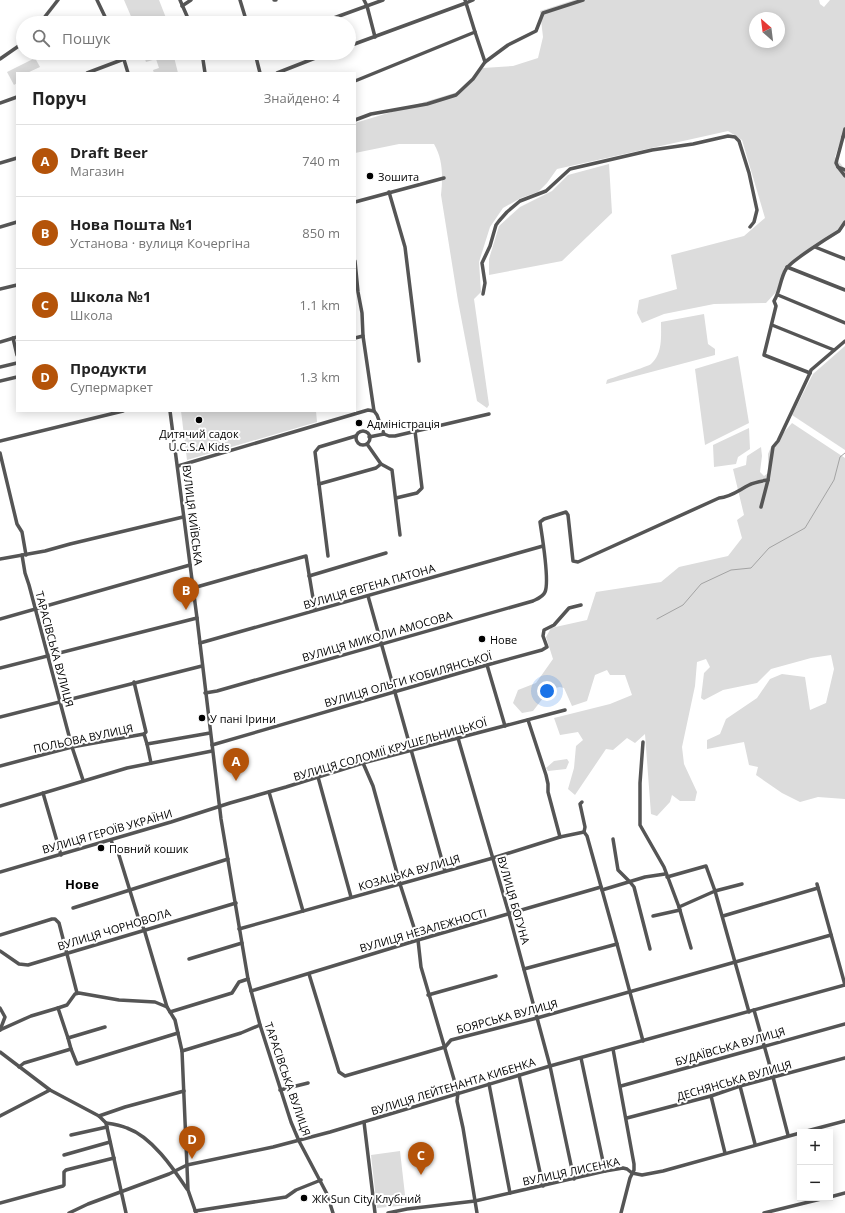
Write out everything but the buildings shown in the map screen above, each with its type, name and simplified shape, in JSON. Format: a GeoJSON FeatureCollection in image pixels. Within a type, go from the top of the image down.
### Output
{"type":"FeatureCollection","features":[{"type":"Feature","properties":{"kind":"street"},"geometry":{"type":"LineString","coordinates":[[45,16],[58,0]]}},
{"type":"Feature","properties":{"kind":"street"},"geometry":{"type":"LineString","coordinates":[[97,0],[105,16]]}},
{"type":"Feature","properties":{"kind":"street"},"geometry":{"type":"LineString","coordinates":[[180,0],[187,16]]}},
{"type":"Feature","properties":{"kind":"street"},"geometry":{"type":"LineString","coordinates":[[182,6],[191,0]]}},
{"type":"Feature","properties":{"kind":"street"},"geometry":{"type":"LineString","coordinates":[[240,0],[245,16]]}},
{"type":"Feature","properties":{"kind":"street"},"geometry":{"type":"LineString","coordinates":[[364,0],[376,37]]}},
{"type":"Feature","properties":{"kind":"street"},"geometry":{"type":"LineString","coordinates":[[339,16],[383,0]]}},
{"type":"Feature","properties":{"kind":"street"},"geometry":{"type":"LineString","coordinates":[[356,44],[466,1],[473,0]]}},
{"type":"Feature","properties":{"kind":"street"},"geometry":{"type":"LineString","coordinates":[[356,120],[371,114],[450,98],[461,92],[473,79],[485,62],[508,45],[536,31],[543,13],[584,0]]}},
{"type":"Feature","properties":{"kind":"street"},"geometry":{"type":"LineString","coordinates":[[466,1],[485,62]]}},
{"type":"Feature","properties":{"kind":"street"},"geometry":{"type":"LineString","coordinates":[[356,81],[475,32]]}},
{"type":"Feature","properties":{"kind":"street"},"geometry":{"type":"LineString","coordinates":[[0,59],[16,48]]}},
{"type":"Feature","properties":{"kind":"street"},"geometry":{"type":"LineString","coordinates":[[90,72],[121,60]]}},
{"type":"Feature","properties":{"kind":"street"},"geometry":{"type":"LineString","coordinates":[[124,60],[128,72]]}},
{"type":"Feature","properties":{"kind":"street"},"geometry":{"type":"LineString","coordinates":[[203,60],[205,72]]}},
{"type":"Feature","properties":{"kind":"street"},"geometry":{"type":"LineString","coordinates":[[257,60],[260,72]]}},
{"type":"Feature","properties":{"kind":"street"},"geometry":{"type":"LineString","coordinates":[[280,72],[310,60]]}},
{"type":"Feature","properties":{"kind":"street"},"geometry":{"type":"LineString","coordinates":[[0,103],[16,97]]}},
{"type":"Feature","properties":{"kind":"street"},"geometry":{"type":"LineString","coordinates":[[845,129],[836,163],[845,176]]}},
{"type":"Feature","properties":{"kind":"street"},"geometry":{"type":"LineString","coordinates":[[484,294],[485,283],[482,263],[490,246],[496,225],[507,212],[520,201],[546,191],[570,169],[652,150],[693,144],[728,136],[735,137],[739,140],[749,172],[757,210],[754,222],[750,227]]}},
{"type":"Feature","properties":{"kind":"street"},"geometry":{"type":"LineString","coordinates":[[0,163],[16,158]]}},
{"type":"Feature","properties":{"kind":"street"},"geometry":{"type":"LineString","coordinates":[[838,167],[845,170]]}},
{"type":"Feature","properties":{"kind":"street"},"geometry":{"type":"LineString","coordinates":[[356,202],[444,178]]}},
{"type":"Feature","properties":{"kind":"street"},"geometry":{"type":"LineString","coordinates":[[389,192],[405,247],[419,361]]}},
{"type":"Feature","properties":{"kind":"street"},"geometry":{"type":"LineString","coordinates":[[0,226],[16,222]]}},
{"type":"Feature","properties":{"kind":"street"},"geometry":{"type":"LineString","coordinates":[[810,373],[764,355],[776,306],[774,301],[778,295],[787,267],[844,227],[845,222]]}},
{"type":"Feature","properties":{"kind":"street"},"geometry":{"type":"LineString","coordinates":[[815,247],[845,259]]}},
{"type":"Feature","properties":{"kind":"street"},"geometry":{"type":"LineString","coordinates":[[787,267],[845,290]]}},
{"type":"Feature","properties":{"kind":"street"},"geometry":{"type":"LineString","coordinates":[[356,271],[362,313],[363,336],[374,411],[384,434]]}},
{"type":"Feature","properties":{"kind":"street"},"geometry":{"type":"LineString","coordinates":[[0,289],[16,285]]}},
{"type":"Feature","properties":{"kind":"street"},"geometry":{"type":"LineString","coordinates":[[778,295],[845,323]]}},
{"type":"Feature","properties":{"kind":"street"},"geometry":{"type":"LineString","coordinates":[[772,324],[834,350]]}},
{"type":"Feature","properties":{"kind":"street"},"geometry":{"type":"LineString","coordinates":[[356,338],[363,336]]}},
{"type":"Feature","properties":{"kind":"street"},"geometry":{"type":"LineString","coordinates":[[0,342],[15,338]]}},
{"type":"Feature","properties":{"kind":"street"},"geometry":{"type":"LineString","coordinates":[[761,507],[768,480],[773,447],[778,441],[811,370],[845,341]]}},
{"type":"Feature","properties":{"kind":"street"},"geometry":{"type":"LineString","coordinates":[[0,367],[16,363]]}},
{"type":"Feature","properties":{"kind":"street"},"geometry":{"type":"LineString","coordinates":[[0,381],[16,377]]}},
{"type":"Feature","properties":{"kind":"street"},"geometry":{"type":"LineString","coordinates":[[178,466],[368,410],[374,411]]}},
{"type":"Feature","properties":{"kind":"street"},"geometry":{"type":"LineString","coordinates":[[0,440],[11,439],[119,412]]}},
{"type":"Feature","properties":{"kind":"street","name":"ВУЛИЦЯ КИЇВСЬКА"},"geometry":{"type":"LineString","coordinates":[[170,412],[197,618],[219,807],[228,859]]}},
{"type":"Feature","properties":{"kind":"street"},"geometry":{"type":"LineString","coordinates":[[370,437],[384,434],[395,436],[489,414]]}},
{"type":"Feature","properties":{"kind":"street"},"geometry":{"type":"LineString","coordinates":[[328,556],[315,453],[316,449],[356,436],[362,431],[366,432],[370,437]]}},
{"type":"Feature","properties":{"kind":"street"},"geometry":{"type":"LineString","coordinates":[[396,498],[417,493],[422,488],[414,431]]}},
{"type":"Feature","properties":{"kind":"street"},"geometry":{"type":"LineString","coordinates":[[356,436],[356,441],[359,444],[366,444]]}},
{"type":"Feature","properties":{"kind":"street"},"geometry":{"type":"LineString","coordinates":[[366,444],[370,437]]}},
{"type":"Feature","properties":{"kind":"street"},"geometry":{"type":"LineString","coordinates":[[366,444],[381,464],[392,470],[400,535]]}},
{"type":"Feature","properties":{"kind":"street","name":"ТАРАСІВСЬКА ВУЛИЦЯ"},"geometry":{"type":"LineString","coordinates":[[0,453],[17,524],[22,532],[25,573],[72,747],[83,780]]}},
{"type":"Feature","properties":{"kind":"street"},"geometry":{"type":"LineString","coordinates":[[319,484],[376,468],[381,464]]}},
{"type":"Feature","properties":{"kind":"street"},"geometry":{"type":"LineString","coordinates":[[543,546],[540,522],[544,518],[566,512],[568,515],[573,561],[578,562],[719,498],[732,494],[749,485],[768,480]]}},
{"type":"Feature","properties":{"kind":"street"},"geometry":{"type":"LineString","coordinates":[[0,559],[24,555],[183,517]]}},
{"type":"Feature","properties":{"kind":"street","name":"ВУЛИЦЯ МИКОЛИ АМОСОВА"},"geometry":{"type":"LineString","coordinates":[[205,693],[217,691],[540,598],[545,592],[546,587],[543,546]]}},
{"type":"Feature","properties":{"kind":"street","name":"ВУЛИЦЯ ЄВГЕНА ПАТОНА"},"geometry":{"type":"LineString","coordinates":[[200,643],[543,546]]}},
{"type":"Feature","properties":{"kind":"street"},"geometry":{"type":"LineString","coordinates":[[309,576],[386,553]]}},
{"type":"Feature","properties":{"kind":"street"},"geometry":{"type":"LineString","coordinates":[[193,588],[306,556],[315,610]]}},
{"type":"Feature","properties":{"kind":"street"},"geometry":{"type":"LineString","coordinates":[[0,619],[190,565]]}},
{"type":"Feature","properties":{"kind":"street"},"geometry":{"type":"LineString","coordinates":[[368,596],[445,871]]}},
{"type":"Feature","properties":{"kind":"street","name":"ВУЛИЦЯ ОЛЬГИ КОБИЛЯНСЬКОЇ"},"geometry":{"type":"LineString","coordinates":[[212,745],[542,650],[548,647],[544,636],[544,630],[554,625],[569,608],[581,605]]}},
{"type":"Feature","properties":{"kind":"street"},"geometry":{"type":"LineString","coordinates":[[0,668],[197,618]]}},
{"type":"Feature","properties":{"kind":"street"},"geometry":{"type":"LineString","coordinates":[[487,665],[505,726]]}},
{"type":"Feature","properties":{"kind":"street"},"geometry":{"type":"LineString","coordinates":[[0,717],[202,666]]}},
{"type":"Feature","properties":{"kind":"street"},"geometry":{"type":"LineString","coordinates":[[134,682],[146,732],[144,734]]}},
{"type":"Feature","properties":{"kind":"street","name":"ВУЛИЦЯ СОЛОМІЇ КРУШЕЛЬНИЦЬКОЇ"},"geometry":{"type":"LineString","coordinates":[[219,807],[363,763],[566,710]]}},
{"type":"Feature","properties":{"kind":"street"},"geometry":{"type":"LineString","coordinates":[[528,720],[546,775],[548,792],[560,837]]}},
{"type":"Feature","properties":{"kind":"street"},"geometry":{"type":"LineString","coordinates":[[147,744],[210,732]]}},
{"type":"Feature","properties":{"kind":"street","name":"ПОЛЬОВА ВУЛИЦЯ"},"geometry":{"type":"LineString","coordinates":[[0,766],[72,747],[144,734],[151,763]]}},
{"type":"Feature","properties":{"kind":"street","name":"ВУЛИЦЯ БОГУНА"},"geometry":{"type":"LineString","coordinates":[[458,738],[509,914],[550,1066],[574,1178]]}},
{"type":"Feature","properties":{"kind":"street"},"geometry":{"type":"LineString","coordinates":[[643,742],[640,783],[640,824],[664,867],[666,876],[679,908],[691,948]]}},
{"type":"Feature","properties":{"kind":"street"},"geometry":{"type":"LineString","coordinates":[[0,806],[83,780],[151,763],[212,751]]}},
{"type":"Feature","properties":{"kind":"street"},"geometry":{"type":"LineString","coordinates":[[363,763],[373,786],[400,884],[418,940],[420,967],[458,1093],[457,1101],[477,1213]]}},
{"type":"Feature","properties":{"kind":"street"},"geometry":{"type":"LineString","coordinates":[[318,778],[351,897]]}},
{"type":"Feature","properties":{"kind":"street"},"geometry":{"type":"LineString","coordinates":[[269,792],[303,911]]}},
{"type":"Feature","properties":{"kind":"street"},"geometry":{"type":"LineString","coordinates":[[43,793],[61,854]]}},
{"type":"Feature","properties":{"kind":"street"},"geometry":{"type":"LineString","coordinates":[[582,802],[580,804],[585,828],[584,832],[587,836],[643,1041]]}},
{"type":"Feature","properties":{"kind":"street","name":"ВУЛИЦЯ ГЕРОЇВ УКРАЇНИ"},"geometry":{"type":"LineString","coordinates":[[0,872],[219,807]]}},
{"type":"Feature","properties":{"kind":"street","name":"КОЗАЦЬКА ВУЛИЦЯ"},"geometry":{"type":"LineString","coordinates":[[240,929],[493,858],[560,837],[584,832]]}},
{"type":"Feature","properties":{"kind":"street"},"geometry":{"type":"LineString","coordinates":[[613,839],[618,870],[634,887],[650,949]]}},
{"type":"Feature","properties":{"kind":"street"},"geometry":{"type":"LineString","coordinates":[[111,840],[114,848],[118,852],[139,920],[144,929],[167,1007],[174,1017],[182,1051],[188,1190]]}},
{"type":"Feature","properties":{"kind":"street"},"geometry":{"type":"LineString","coordinates":[[73,908],[228,859]]}},
{"type":"Feature","properties":{"kind":"street","name":"ТАРАСІВСЬКА ВУЛИЦЯ"},"geometry":{"type":"LineString","coordinates":[[228,859],[248,980],[260,1025],[291,1122],[299,1141],[321,1180],[333,1213]]}},
{"type":"Feature","properties":{"kind":"street","name":"ВУЛИЦЯ НЕЗАЛЕЖНОСТІ"},"geometry":{"type":"LineString","coordinates":[[251,991],[418,940],[645,877],[666,876],[706,866],[715,891]]}},
{"type":"Feature","properties":{"kind":"street"},"geometry":{"type":"LineString","coordinates":[[653,916],[679,908],[715,891],[742,884]]}},
{"type":"Feature","properties":{"kind":"street"},"geometry":{"type":"LineString","coordinates":[[722,916],[817,886],[845,985]]}},
{"type":"Feature","properties":{"kind":"street"},"geometry":{"type":"LineString","coordinates":[[715,891],[749,1012]]}},
{"type":"Feature","properties":{"kind":"street","name":"ВУЛИЦЯ ЧОРНОВОЛА"},"geometry":{"type":"LineString","coordinates":[[0,951],[23,965],[236,903]]}},
{"type":"Feature","properties":{"kind":"street"},"geometry":{"type":"LineString","coordinates":[[0,935],[52,918],[55,919],[59,923],[77,994]]}},
{"type":"Feature","properties":{"kind":"street","name":"БОЯРСЬКА ВУЛИЦЯ"},"geometry":{"type":"LineString","coordinates":[[309,974],[339,1072],[348,1076],[445,1047],[451,1040],[736,963],[830,935]]}},
{"type":"Feature","properties":{"kind":"street"},"geometry":{"type":"LineString","coordinates":[[189,959],[242,943]]}},
{"type":"Feature","properties":{"kind":"street"},"geometry":{"type":"LineString","coordinates":[[524,969],[617,944]]}},
{"type":"Feature","properties":{"kind":"street"},"geometry":{"type":"LineString","coordinates":[[428,995],[496,976]]}},
{"type":"Feature","properties":{"kind":"street"},"geometry":{"type":"LineString","coordinates":[[170,1012],[232,993],[239,982],[248,980]]}},
{"type":"Feature","properties":{"kind":"street","name":"ВУЛИЦЯ ЛЕЙТЕНАНТА КИБЕНКА"},"geometry":{"type":"LineString","coordinates":[[69,1213],[187,1165],[273,1148],[299,1141],[550,1066],[845,985]]}},
{"type":"Feature","properties":{"kind":"street"},"geometry":{"type":"LineString","coordinates":[[0,1030],[31,1016],[67,1005],[77,994],[119,1000],[155,1002],[167,1007]]}},
{"type":"Feature","properties":{"kind":"street"},"geometry":{"type":"LineString","coordinates":[[0,1008],[5,1017],[0,1030]]}},
{"type":"Feature","properties":{"kind":"street"},"geometry":{"type":"LineString","coordinates":[[58,1008],[77,1064],[178,1033]]}},
{"type":"Feature","properties":{"kind":"street"},"geometry":{"type":"LineString","coordinates":[[754,1010],[788,1135]]}},
{"type":"Feature","properties":{"kind":"street","name":"БУДАЇВСЬКА ВУЛИЦЯ"},"geometry":{"type":"LineString","coordinates":[[621,1086],[845,1024]]}},
{"type":"Feature","properties":{"kind":"street"},"geometry":{"type":"LineString","coordinates":[[182,1051],[241,1033],[260,1025]]}},
{"type":"Feature","properties":{"kind":"street"},"geometry":{"type":"LineString","coordinates":[[68,1038],[105,1027]]}},
{"type":"Feature","properties":{"kind":"street"},"geometry":{"type":"LineString","coordinates":[[19,1067],[24,1063],[72,1049]]}},
{"type":"Feature","properties":{"kind":"street"},"geometry":{"type":"LineString","coordinates":[[613,1049],[627,1118],[634,1164],[621,1213]]}},
{"type":"Feature","properties":{"kind":"street"},"geometry":{"type":"LineString","coordinates":[[0,1052],[50,1090],[98,1116],[106,1125],[126,1213]]}},
{"type":"Feature","properties":{"kind":"street"},"geometry":{"type":"LineString","coordinates":[[581,1058],[605,1171]]}},
{"type":"Feature","properties":{"kind":"street","name":"ДЕСНЯНСЬКА ВУЛИЦЯ"},"geometry":{"type":"LineString","coordinates":[[627,1118],[845,1058]]}},
{"type":"Feature","properties":{"kind":"street"},"geometry":{"type":"LineString","coordinates":[[519,1075],[543,1186]]}},
{"type":"Feature","properties":{"kind":"street"},"geometry":{"type":"LineString","coordinates":[[280,1090],[308,1083]]}},
{"type":"Feature","properties":{"kind":"street"},"geometry":{"type":"LineString","coordinates":[[489,1084],[510,1193]]}},
{"type":"Feature","properties":{"kind":"street"},"geometry":{"type":"LineString","coordinates":[[740,1086],[755,1144]]}},
{"type":"Feature","properties":{"kind":"street"},"geometry":{"type":"LineString","coordinates":[[0,1116],[50,1090]]}},
{"type":"Feature","properties":{"kind":"street"},"geometry":{"type":"LineString","coordinates":[[98,1116],[184,1091]]}},
{"type":"Feature","properties":{"kind":"street"},"geometry":{"type":"LineString","coordinates":[[711,1096],[725,1153]]}},
{"type":"Feature","properties":{"kind":"street"},"geometry":{"type":"LineString","coordinates":[[820,1129],[845,1121]]}},
{"type":"Feature","properties":{"kind":"street"},"geometry":{"type":"LineString","coordinates":[[364,1122],[375,1213]]}},
{"type":"Feature","properties":{"kind":"street"},"geometry":{"type":"LineString","coordinates":[[71,1136],[106,1125],[127,1128],[137,1134],[146,1140],[175,1171],[188,1190],[196,1212],[286,1197],[296,1190],[321,1180]]}},
{"type":"Feature","properties":{"kind":"street","name":"ВУЛИЦЯ ЛИСЕНКА"},"geometry":{"type":"LineString","coordinates":[[388,1213],[475,1200],[623,1168],[627,1168],[632,1173],[642,1175],[663,1171],[689,1165],[755,1144],[797,1134]]}},
{"type":"Feature","properties":{"kind":"street"},"geometry":{"type":"LineString","coordinates":[[64,1155],[110,1142]]}},
{"type":"Feature","properties":{"kind":"street"},"geometry":{"type":"LineString","coordinates":[[0,1203],[63,1186],[64,1172],[66,1170],[114,1158]]}},
{"type":"Feature","properties":{"kind":"street"},"geometry":{"type":"LineString","coordinates":[[833,1196],[845,1193]]}},
{"type":"Feature","properties":{"kind":"street"},"geometry":{"type":"LineString","coordinates":[[764,1213],[812,1201]]}},
{"type":"Feature","properties":{"kind":"shaded area"},"geometry":{"type":"Polygon","coordinates":[[[124,0],[159,0],[165,16],[131,16],[124,0]]]}},
{"type":"Feature","properties":{"kind":"shaded area"},"geometry":{"type":"Polygon","coordinates":[[[574,0],[819,0],[820,4],[824,7],[830,0],[845,0],[845,127],[835,157],[845,169],[845,224],[840,232],[784,268],[777,291],[766,303],[714,304],[664,314],[642,323],[637,313],[639,300],[677,289],[671,255],[744,236],[765,218],[742,140],[728,131],[557,169],[547,183],[538,192],[521,198],[503,208],[490,227],[479,262],[481,292],[474,299],[489,405],[487,408],[477,401],[458,301],[441,195],[442,168],[437,150],[434,144],[399,144],[356,153],[356,123],[461,91],[471,83],[483,68],[513,66],[538,58],[543,37],[540,11],[574,0]]]}},
{"type":"Feature","properties":{"kind":"shaded area"},"geometry":{"type":"Polygon","coordinates":[[[31,60],[36,60],[40,67],[29,72],[16,72],[16,84],[14,85],[7,72],[31,60]]]}},
{"type":"Feature","properties":{"kind":"shaded area"},"geometry":{"type":"Polygon","coordinates":[[[156,60],[175,60],[178,72],[154,72],[153,70],[159,68],[156,60]]]}},
{"type":"Feature","properties":{"kind":"shaded area"},"geometry":{"type":"Polygon","coordinates":[[[609,164],[612,213],[562,261],[489,275],[489,259],[499,226],[520,207],[552,191],[568,175],[609,164]]]}},
{"type":"Feature","properties":{"kind":"shaded area"},"geometry":{"type":"Polygon","coordinates":[[[704,314],[708,344],[715,349],[715,355],[606,384],[607,380],[651,364],[655,360],[658,355],[661,338],[661,322],[704,314]]]}},
{"type":"Feature","properties":{"kind":"shaded area"},"geometry":{"type":"Polygon","coordinates":[[[845,346],[845,450],[792,415],[813,374],[845,346]]]}},
{"type":"Feature","properties":{"kind":"shaded area"},"geometry":{"type":"Polygon","coordinates":[[[738,356],[749,423],[705,445],[695,369],[738,356]]]}},
{"type":"Feature","properties":{"kind":"shaded area"},"geometry":{"type":"Polygon","coordinates":[[[181,412],[316,412],[317,422],[187,460],[181,412]]]}},
{"type":"Feature","properties":{"kind":"shaded area"},"geometry":{"type":"Polygon","coordinates":[[[792,423],[845,458],[845,799],[818,797],[800,802],[782,793],[756,775],[758,767],[749,765],[744,742],[707,749],[707,740],[720,734],[726,719],[757,698],[770,679],[782,674],[805,677],[810,710],[826,703],[834,669],[831,655],[811,658],[771,669],[757,683],[723,690],[704,700],[701,698],[704,673],[710,667],[706,659],[697,662],[695,686],[682,747],[684,764],[697,792],[695,801],[680,801],[672,795],[670,802],[657,816],[651,814],[645,734],[635,743],[627,738],[613,750],[606,749],[575,795],[568,789],[574,768],[576,746],[583,740],[578,732],[560,735],[554,718],[610,704],[632,695],[625,675],[610,675],[607,670],[595,675],[587,701],[572,706],[564,688],[560,687],[550,689],[533,711],[522,713],[513,703],[518,690],[536,683],[553,659],[546,637],[551,628],[587,620],[596,592],[661,582],[679,567],[728,556],[742,538],[737,520],[744,515],[733,469],[746,465],[747,456],[761,447],[762,456],[760,472],[764,476],[768,473],[768,454],[771,447],[792,423]]]}},
{"type":"Feature","properties":{"kind":"shaded area"},"geometry":{"type":"Polygon","coordinates":[[[749,428],[750,449],[738,457],[736,464],[714,467],[713,445],[749,428]]]}},
{"type":"Feature","properties":{"kind":"shaded area"},"geometry":{"type":"Polygon","coordinates":[[[567,759],[569,762],[566,769],[548,771],[546,768],[554,761],[567,759]]]}},
{"type":"Feature","properties":{"kind":"shaded area"},"geometry":{"type":"Polygon","coordinates":[[[400,1151],[405,1195],[408,1195],[409,1205],[377,1208],[371,1155],[400,1151]]]}},
{"type":"Feature","properties":{"kind":"waterway"},"geometry":{"type":"LineString","coordinates":[[657,619],[683,605],[701,584],[731,570],[751,568],[769,548],[805,528],[834,480],[840,457],[845,453]]}},
{"type":"Feature","properties":{"kind":"place","name":"Зошита"},"geometry":{"type":"Point","coordinates":[370,176]}},
{"type":"Feature","properties":{"kind":"place","name":"Дитячий садок U.C.S.A Kids"},"geometry":{"type":"Point","coordinates":[199,420]}},
{"type":"Feature","properties":{"kind":"place","name":"Адміністрація"},"geometry":{"type":"Point","coordinates":[359,423]}},
{"type":"Feature","properties":{"kind":"place","name":"Нова Пошта №1"},"geometry":{"type":"Point","coordinates":[186,610]}},
{"type":"Feature","properties":{"kind":"place","name":"Нове"},"geometry":{"type":"Point","coordinates":[482,639]}},
{"type":"Feature","properties":{"kind":"place","name":"У пані Ірини"},"geometry":{"type":"Point","coordinates":[202,718]}},
{"type":"Feature","properties":{"kind":"place","name":"Draft Beer"},"geometry":{"type":"Point","coordinates":[236,781]}},
{"type":"Feature","properties":{"kind":"place","name":"Повний кошик"},"geometry":{"type":"Point","coordinates":[101,848]}},
{"type":"Feature","properties":{"kind":"place","name":"Продукти"},"geometry":{"type":"Point","coordinates":[192,1159]}},
{"type":"Feature","properties":{"kind":"place","name":"Школа №1"},"geometry":{"type":"Point","coordinates":[421,1175]}},
{"type":"Feature","properties":{"kind":"place","name":"ЖК Sun City Клубний"},"geometry":{"type":"Point","coordinates":[304,1198]}},
{"type":"Feature","properties":{"kind":"district","name":"Нове"},"geometry":{"type":"Point","coordinates":[82,884]}}]}
